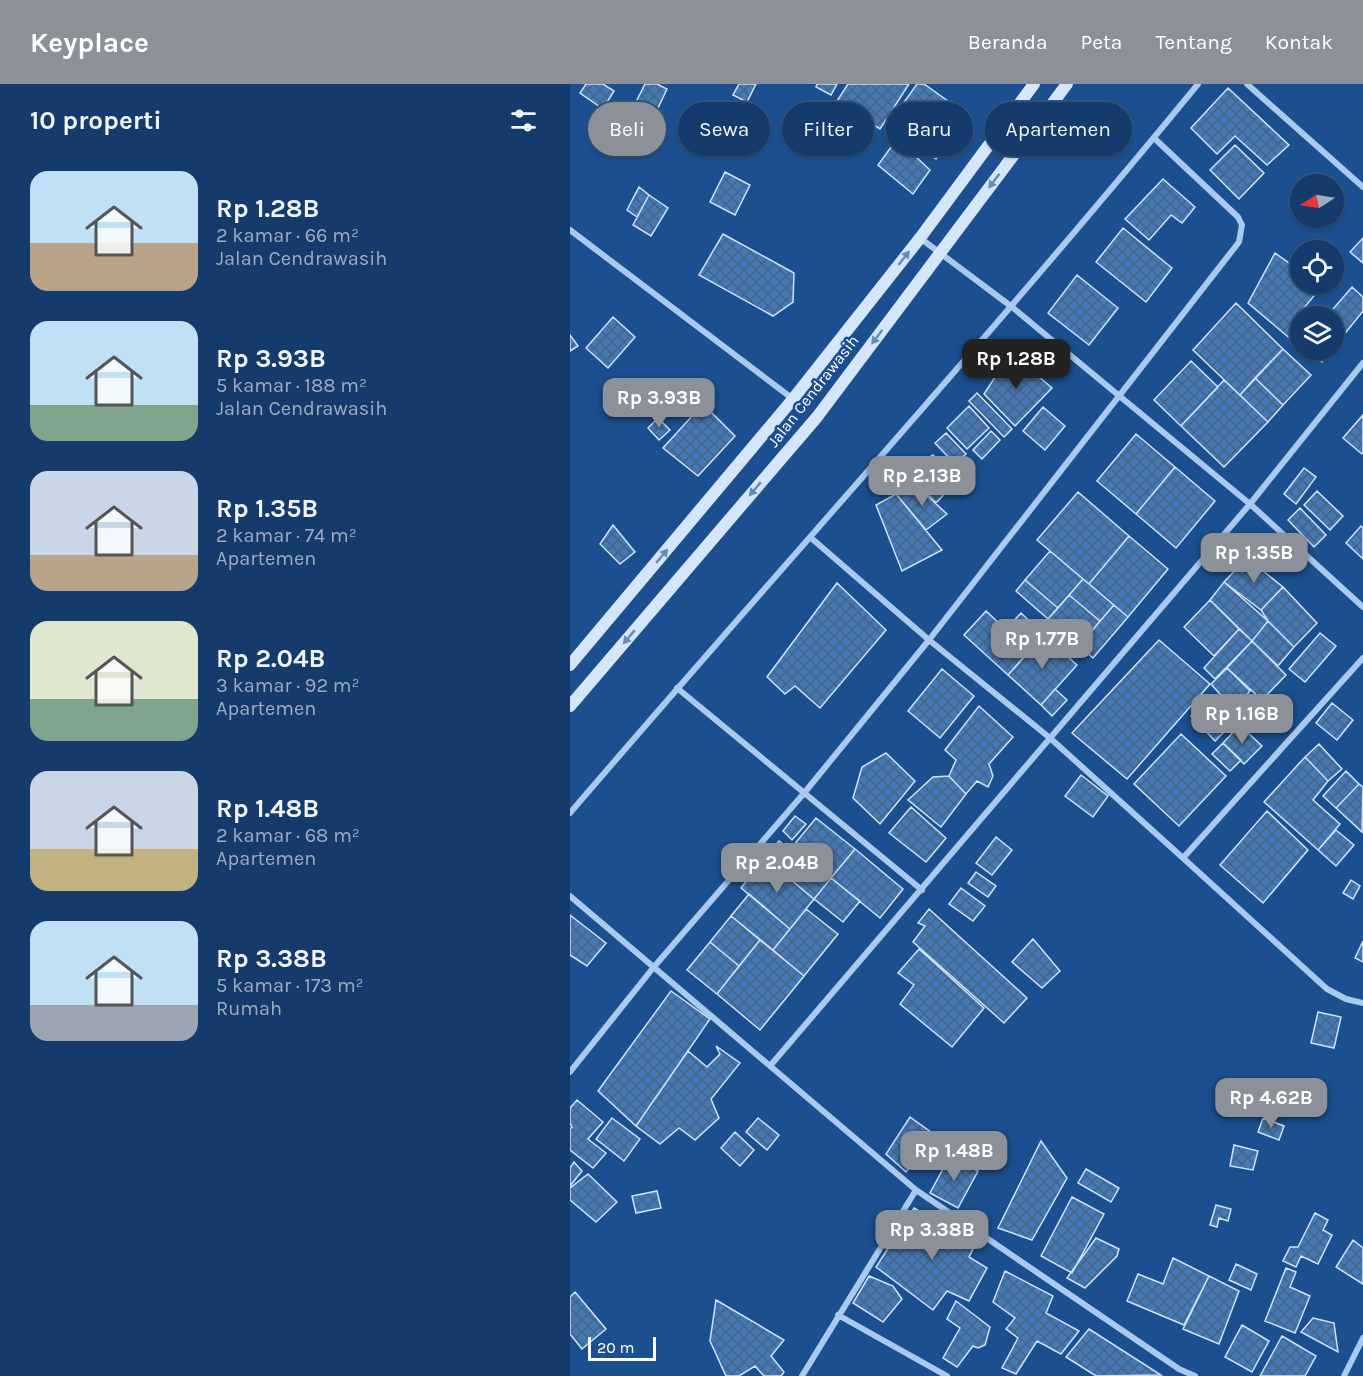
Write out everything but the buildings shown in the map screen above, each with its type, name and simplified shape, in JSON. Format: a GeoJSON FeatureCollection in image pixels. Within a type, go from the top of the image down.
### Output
{"type":"FeatureCollection","features":[{"type":"Feature","properties":{"kind":"main road","name":"Jalan Cendrawasih"},"geometry":{"type":"LineString","coordinates":[[570,665],[793,399],[920,238],[1034,84]]}},
{"type":"Feature","properties":{"kind":"main road","name":"Jalan Cendrawasih"},"geometry":{"type":"LineString","coordinates":[[570,706],[817,417],[1067,84]]}},
{"type":"Feature","properties":{"kind":"street"},"geometry":{"type":"LineString","coordinates":[[570,813],[1012,307],[1198,84]]}},
{"type":"Feature","properties":{"kind":"street"},"geometry":{"type":"LineString","coordinates":[[1247,84],[1363,187]]}},
{"type":"Feature","properties":{"kind":"street"},"geometry":{"type":"LineString","coordinates":[[570,1072],[653,968],[806,792],[929,640],[1239,242],[1242,225],[1238,217],[1154,138]]}},
{"type":"Feature","properties":{"kind":"street"},"geometry":{"type":"LineString","coordinates":[[570,230],[793,399]]}},
{"type":"Feature","properties":{"kind":"street"},"geometry":{"type":"LineString","coordinates":[[920,238],[1012,307],[1250,504],[1363,607]]}},
{"type":"Feature","properties":{"kind":"street"},"geometry":{"type":"LineString","coordinates":[[770,1066],[1250,504],[1363,363]]}},
{"type":"Feature","properties":{"kind":"street"},"geometry":{"type":"LineString","coordinates":[[810,537],[929,640],[1050,738],[1327,989],[1346,999],[1363,1003]]}},
{"type":"Feature","properties":{"kind":"street"},"geometry":{"type":"LineString","coordinates":[[1184,858],[1363,658]]}},
{"type":"Feature","properties":{"kind":"street"},"geometry":{"type":"LineString","coordinates":[[677,688],[806,792],[922,890]]}},
{"type":"Feature","properties":{"kind":"street"},"geometry":{"type":"LineString","coordinates":[[570,896],[916,1190],[1179,1369],[1195,1376]]}},
{"type":"Feature","properties":{"kind":"street"},"geometry":{"type":"LineString","coordinates":[[802,1376],[916,1190]]}},
{"type":"Feature","properties":{"kind":"street"},"geometry":{"type":"LineString","coordinates":[[838,1315],[947,1376]]}},
{"type":"Feature","properties":{"kind":"street"},"geometry":{"type":"LineString","coordinates":[[1344,1376],[1363,1338]]}}]}
